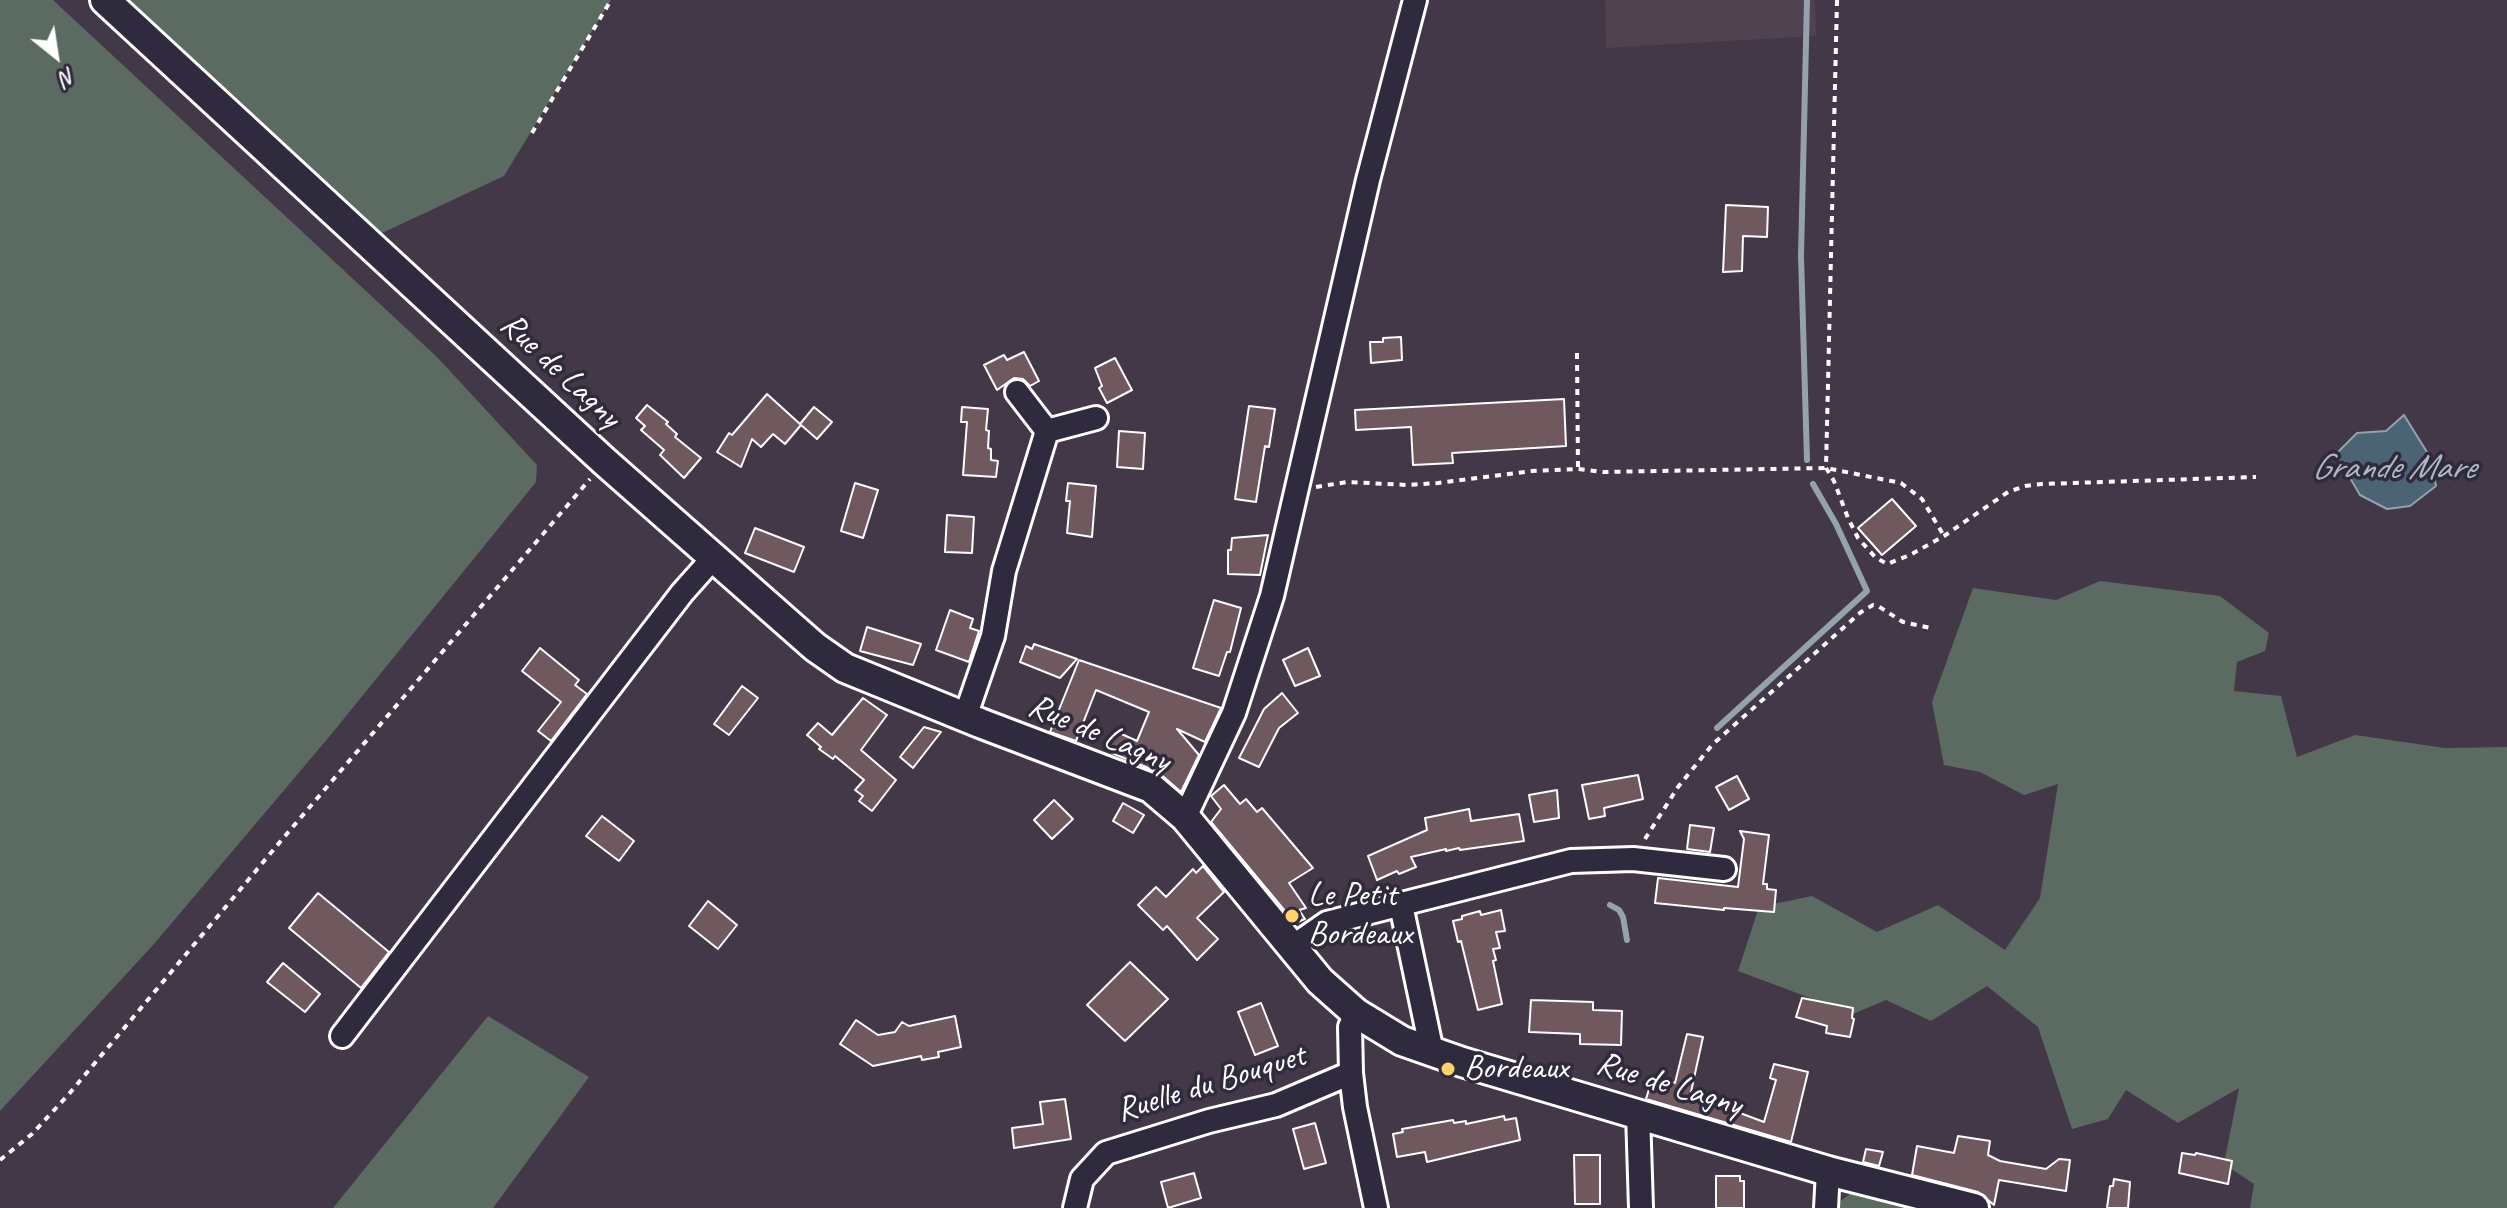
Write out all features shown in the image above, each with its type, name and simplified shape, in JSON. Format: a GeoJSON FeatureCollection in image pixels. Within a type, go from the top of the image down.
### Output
{"type":"FeatureCollection","features":[{"type":"Feature","properties":{"kind":"main road","name":"Rue de Lagny"},"geometry":{"type":"LineString","coordinates":[[105,0],[604,461],[815,647],[845,668],[1151,788],[1185,817],[1291,948],[1320,981],[1356,1013],[1402,1041],[1432,1052],[1828,1171],[1974,1208]]}},
{"type":"Feature","properties":{"kind":"street"},"geometry":{"type":"LineString","coordinates":[[1185,817],[1234,713],[1272,596],[1368,180],[1415,0]]}},
{"type":"Feature","properties":{"kind":"street"},"geometry":{"type":"LineString","coordinates":[[1017,392],[1047,431]]}},
{"type":"Feature","properties":{"kind":"street"},"geometry":{"type":"LineString","coordinates":[[1047,431],[1096,418]]}},
{"type":"Feature","properties":{"kind":"street"},"geometry":{"type":"LineString","coordinates":[[965,717],[993,636],[1004,571],[1047,431]]}},
{"type":"Feature","properties":{"kind":"street"},"geometry":{"type":"LineString","coordinates":[[342,1036],[682,593],[714,557]]}},
{"type":"Feature","properties":{"kind":"street"},"geometry":{"type":"LineString","coordinates":[[1291,948],[1327,923],[1571,861],[1633,859],[1724,869]]}},
{"type":"Feature","properties":{"kind":"street"},"geometry":{"type":"LineString","coordinates":[[1401,905],[1432,1052]]}},
{"type":"Feature","properties":{"kind":"street"},"geometry":{"type":"LineString","coordinates":[[1356,1013],[1350,1027],[1351,1073],[1376,1208]]}},
{"type":"Feature","properties":{"kind":"street","name":"Ruelle du Bouquet"},"geometry":{"type":"LineString","coordinates":[[1075,1208],[1082,1179],[1106,1153],[1209,1121],[1276,1105],[1351,1073]]}},
{"type":"Feature","properties":{"kind":"street"},"geometry":{"type":"LineString","coordinates":[[1638,1113],[1641,1208]]}},
{"type":"Feature","properties":{"kind":"street"},"geometry":{"type":"LineString","coordinates":[[1826,1208],[1828,1171]]}},
{"type":"Feature","properties":{"kind":"path"},"geometry":{"type":"LineString","coordinates":[[532,133],[611,0]]}},
{"type":"Feature","properties":{"kind":"path"},"geometry":{"type":"LineString","coordinates":[[1837,0],[1826,468],[1858,538],[1875,557],[1887,564],[1944,536],[2008,492],[2025,486],[2256,477]]}},
{"type":"Feature","properties":{"kind":"path"},"geometry":{"type":"LineString","coordinates":[[1577,353],[1578,469]]}},
{"type":"Feature","properties":{"kind":"path"},"geometry":{"type":"LineString","coordinates":[[0,1160],[32,1134],[69,1094],[604,461]]}},
{"type":"Feature","properties":{"kind":"path"},"geometry":{"type":"LineString","coordinates":[[1297,488],[1357,482],[1408,485],[1578,469],[1603,472],[1826,468],[1901,483],[1922,499],[1944,536]]}},
{"type":"Feature","properties":{"kind":"path"},"geometry":{"type":"LineString","coordinates":[[1633,859],[1678,787],[1712,745],[1861,612],[1873,605],[1878,606],[1903,622],[1931,628]]}},
{"type":"Feature","properties":{"kind":"shaded area"},"geometry":{"type":"Polygon","coordinates":[[[1605,0],[1815,0],[1816,36],[1606,48],[1605,0]]]}},
{"type":"Feature","properties":{"kind":"green space"},"geometry":{"type":"Polygon","coordinates":[[[0,0],[53,0],[437,357],[537,465],[536,482],[329,737],[154,944],[0,1111],[0,0]]]}},
{"type":"Feature","properties":{"kind":"green space"},"geometry":{"type":"Polygon","coordinates":[[[122,0],[611,0],[504,176],[380,234],[122,0]]]}},
{"type":"Feature","properties":{"kind":"green space"},"geometry":{"type":"Polygon","coordinates":[[[2100,581],[2220,596],[2269,633],[2265,651],[2237,662],[2234,691],[2281,696],[2297,757],[2355,735],[2445,748],[2507,747],[2507,1208],[2250,1208],[2254,1184],[2224,1164],[2239,1088],[2178,1123],[2126,1090],[2108,1119],[2072,1129],[2038,1027],[1987,986],[1931,1021],[1886,1000],[1853,1014],[1738,971],[1759,907],[1812,896],[1877,932],[1938,905],[2005,950],[2040,898],[2058,784],[2024,795],[1980,772],[1944,765],[1932,702],[1973,588],[2056,600],[2100,581]]]}},
{"type":"Feature","properties":{"kind":"green space"},"geometry":{"type":"Polygon","coordinates":[[[488,1016],[589,1077],[493,1208],[333,1208],[488,1016]]]}},
{"type":"Feature","properties":{"kind":"green space"},"geometry":{"type":"Polygon","coordinates":[[[1854,1191],[1912,1208],[1835,1208],[1854,1191]]]}},
{"type":"Feature","properties":{"kind":"water","name":"Grande Mare"},"geometry":{"type":"Polygon","coordinates":[[[2404,415],[2430,457],[2436,486],[2410,506],[2387,509],[2360,495],[2336,454],[2357,433],[2386,431],[2404,415]]]}},
{"type":"Feature","properties":{"kind":"building"},"geometry":{"type":"Polygon","coordinates":[[[1726,205],[1768,207],[1767,237],[1743,236],[1742,271],[1723,272],[1726,205]]]}},
{"type":"Feature","properties":{"kind":"building"},"geometry":{"type":"Polygon","coordinates":[[[1401,337],[1402,360],[1371,363],[1370,342],[1401,337]]]}},
{"type":"Feature","properties":{"kind":"building"},"geometry":{"type":"Polygon","coordinates":[[[1024,352],[1039,381],[1030,386],[1023,379],[1014,378],[997,390],[984,365],[1004,355],[1007,360],[1024,352]]]}},
{"type":"Feature","properties":{"kind":"building"},"geometry":{"type":"Polygon","coordinates":[[[1115,358],[1132,390],[1107,403],[1099,388],[1102,386],[1095,368],[1115,358]]]}},
{"type":"Feature","properties":{"kind":"building"},"geometry":{"type":"Polygon","coordinates":[[[767,394],[800,424],[814,407],[832,422],[817,439],[801,425],[785,444],[773,434],[761,447],[752,439],[741,467],[717,452],[729,433],[732,435],[767,394]]]}},
{"type":"Feature","properties":{"kind":"building"},"geometry":{"type":"Polygon","coordinates":[[[1564,399],[1566,446],[1452,453],[1453,463],[1413,465],[1411,427],[1356,430],[1355,410],[1564,399]]]}},
{"type":"Feature","properties":{"kind":"building"},"geometry":{"type":"Polygon","coordinates":[[[647,405],[668,422],[666,424],[677,434],[675,437],[701,458],[684,478],[660,455],[664,450],[641,430],[645,426],[636,418],[647,405]]]}},
{"type":"Feature","properties":{"kind":"building"},"geometry":{"type":"Polygon","coordinates":[[[1249,406],[1275,409],[1256,502],[1235,499],[1249,406]]]}},
{"type":"Feature","properties":{"kind":"building"},"geometry":{"type":"Polygon","coordinates":[[[962,407],[988,409],[988,448],[991,449],[991,460],[998,461],[996,477],[963,475],[967,422],[961,422],[962,407]]]}},
{"type":"Feature","properties":{"kind":"building"},"geometry":{"type":"Polygon","coordinates":[[[1119,431],[1145,433],[1143,469],[1117,467],[1119,431]]]}},
{"type":"Feature","properties":{"kind":"building"},"geometry":{"type":"Polygon","coordinates":[[[855,483],[878,490],[863,538],[841,531],[855,483]]]}},
{"type":"Feature","properties":{"kind":"building"},"geometry":{"type":"Polygon","coordinates":[[[1068,483],[1096,486],[1092,537],[1067,533],[1068,483]]]}},
{"type":"Feature","properties":{"kind":"building"},"geometry":{"type":"Polygon","coordinates":[[[1892,499],[1916,526],[1882,555],[1858,528],[1892,499]]]}},
{"type":"Feature","properties":{"kind":"building"},"geometry":{"type":"Polygon","coordinates":[[[947,515],[974,517],[972,553],[945,552],[947,515]]]}},
{"type":"Feature","properties":{"kind":"building"},"geometry":{"type":"Polygon","coordinates":[[[755,528],[804,547],[794,572],[745,553],[755,528]]]}},
{"type":"Feature","properties":{"kind":"building"},"geometry":{"type":"Polygon","coordinates":[[[1268,535],[1260,575],[1228,574],[1228,550],[1231,550],[1232,538],[1268,535]]]}},
{"type":"Feature","properties":{"kind":"building"},"geometry":{"type":"Polygon","coordinates":[[[1214,600],[1241,608],[1230,652],[1227,652],[1219,676],[1193,668],[1214,600]]]}},
{"type":"Feature","properties":{"kind":"building"},"geometry":{"type":"Polygon","coordinates":[[[950,610],[973,619],[970,628],[979,631],[969,662],[936,650],[950,610]]]}},
{"type":"Feature","properties":{"kind":"building"},"geometry":{"type":"Polygon","coordinates":[[[867,627],[921,644],[913,665],[860,651],[867,627]]]}},
{"type":"Feature","properties":{"kind":"building"},"geometry":{"type":"Polygon","coordinates":[[[1034,644],[1077,659],[1060,678],[1020,662],[1026,646],[1032,649],[1034,644]]]}},
{"type":"Feature","properties":{"kind":"building"},"geometry":{"type":"Polygon","coordinates":[[[540,648],[579,680],[575,685],[587,694],[551,741],[538,731],[561,702],[522,671],[540,648]]]}},
{"type":"Feature","properties":{"kind":"building"},"geometry":{"type":"Polygon","coordinates":[[[1308,648],[1320,676],[1295,686],[1283,660],[1308,648]]]}},
{"type":"Feature","properties":{"kind":"building"},"geometry":{"type":"Polygon","coordinates":[[[1079,660],[1221,708],[1205,742],[1177,729],[1199,755],[1181,792],[1158,772],[1107,751],[1115,731],[1137,741],[1149,712],[1096,690],[1076,741],[1050,732],[1079,660]]]}},
{"type":"Feature","properties":{"kind":"building"},"geometry":{"type":"Polygon","coordinates":[[[742,686],[758,698],[729,735],[714,724],[742,686]]]}},
{"type":"Feature","properties":{"kind":"building"},"geometry":{"type":"Polygon","coordinates":[[[1282,693],[1298,713],[1279,728],[1259,767],[1239,758],[1264,709],[1282,693]]]}},
{"type":"Feature","properties":{"kind":"building"},"geometry":{"type":"Polygon","coordinates":[[[863,698],[887,715],[861,750],[896,780],[872,811],[859,801],[863,796],[855,790],[864,780],[835,756],[833,759],[819,749],[821,747],[807,735],[818,723],[832,735],[863,698]]]}},
{"type":"Feature","properties":{"kind":"building"},"geometry":{"type":"Polygon","coordinates":[[[924,727],[941,732],[913,768],[900,757],[924,727]]]}},
{"type":"Feature","properties":{"kind":"building"},"geometry":{"type":"Polygon","coordinates":[[[1638,775],[1643,799],[1604,808],[1605,816],[1589,819],[1582,785],[1638,775]]]}},
{"type":"Feature","properties":{"kind":"building"},"geometry":{"type":"Polygon","coordinates":[[[1737,776],[1749,799],[1729,810],[1716,787],[1737,776]]]}},
{"type":"Feature","properties":{"kind":"building"},"geometry":{"type":"Polygon","coordinates":[[[1224,785],[1240,804],[1246,799],[1257,812],[1262,808],[1313,868],[1289,883],[1306,908],[1299,910],[1305,919],[1295,923],[1211,822],[1221,809],[1211,796],[1224,785]]]}},
{"type":"Feature","properties":{"kind":"building"},"geometry":{"type":"Polygon","coordinates":[[[1557,790],[1559,818],[1534,822],[1529,795],[1557,790]]]}},
{"type":"Feature","properties":{"kind":"building"},"geometry":{"type":"Polygon","coordinates":[[[1054,800],[1073,819],[1052,839],[1034,820],[1054,800]]]}},
{"type":"Feature","properties":{"kind":"building"},"geometry":{"type":"Polygon","coordinates":[[[1123,803],[1144,815],[1133,833],[1113,821],[1123,803]]]}},
{"type":"Feature","properties":{"kind":"building"},"geometry":{"type":"Polygon","coordinates":[[[1469,809],[1471,821],[1519,814],[1524,841],[1460,850],[1446,849],[1411,857],[1416,867],[1377,880],[1368,856],[1427,830],[1425,818],[1469,809]]]}},
{"type":"Feature","properties":{"kind":"building"},"geometry":{"type":"Polygon","coordinates":[[[602,816],[634,841],[619,861],[586,836],[602,816]]]}},
{"type":"Feature","properties":{"kind":"building"},"geometry":{"type":"Polygon","coordinates":[[[1690,825],[1714,828],[1710,852],[1687,849],[1690,825]]]}},
{"type":"Feature","properties":{"kind":"building"},"geometry":{"type":"Polygon","coordinates":[[[1740,831],[1769,835],[1763,884],[1767,884],[1767,889],[1776,890],[1774,912],[1655,903],[1658,878],[1738,887],[1744,839],[1740,831]]]}},
{"type":"Feature","properties":{"kind":"building"},"geometry":{"type":"Polygon","coordinates":[[[1203,866],[1224,892],[1197,918],[1218,939],[1197,960],[1167,926],[1163,930],[1138,905],[1156,887],[1166,897],[1193,869],[1196,873],[1203,866]]]}},
{"type":"Feature","properties":{"kind":"building"},"geometry":{"type":"Polygon","coordinates":[[[318,893],[389,952],[361,988],[289,928],[318,893]]]}},
{"type":"Feature","properties":{"kind":"building"},"geometry":{"type":"Polygon","coordinates":[[[708,901],[737,925],[718,949],[689,926],[708,901]]]}},
{"type":"Feature","properties":{"kind":"building"},"geometry":{"type":"Polygon","coordinates":[[[1501,910],[1505,931],[1496,932],[1500,948],[1493,949],[1496,960],[1493,961],[1502,1004],[1478,1010],[1453,921],[1480,911],[1481,915],[1501,910]]]}},
{"type":"Feature","properties":{"kind":"building"},"geometry":{"type":"Polygon","coordinates":[[[1130,962],[1168,999],[1125,1041],[1087,1005],[1130,962]]]}},
{"type":"Feature","properties":{"kind":"building"},"geometry":{"type":"Polygon","coordinates":[[[283,963],[320,994],[305,1012],[267,982],[283,963]]]}},
{"type":"Feature","properties":{"kind":"building"},"geometry":{"type":"Polygon","coordinates":[[[1802,998],[1853,1008],[1850,1037],[1826,1033],[1827,1026],[1796,1017],[1802,998]]]}},
{"type":"Feature","properties":{"kind":"building"},"geometry":{"type":"Polygon","coordinates":[[[1531,1000],[1593,1002],[1593,1010],[1622,1011],[1621,1045],[1580,1044],[1580,1034],[1529,1032],[1531,1000]]]}},
{"type":"Feature","properties":{"kind":"building"},"geometry":{"type":"Polygon","coordinates":[[[1261,1003],[1278,1046],[1255,1055],[1238,1012],[1261,1003]]]}},
{"type":"Feature","properties":{"kind":"building"},"geometry":{"type":"Polygon","coordinates":[[[955,1016],[961,1047],[938,1052],[939,1057],[922,1060],[921,1056],[873,1066],[840,1044],[856,1020],[878,1035],[895,1032],[902,1022],[909,1026],[955,1016]]]}},
{"type":"Feature","properties":{"kind":"building"},"geometry":{"type":"Polygon","coordinates":[[[1687,1034],[1703,1037],[1691,1092],[1733,1106],[1732,1110],[1764,1122],[1776,1080],[1770,1078],[1774,1064],[1808,1072],[1791,1142],[1646,1099],[1653,1076],[1675,1083],[1687,1034]]]}},
{"type":"Feature","properties":{"kind":"building"},"geometry":{"type":"Polygon","coordinates":[[[1065,1099],[1071,1139],[1014,1148],[1012,1128],[1043,1124],[1040,1102],[1065,1099]]]}},
{"type":"Feature","properties":{"kind":"building"},"geometry":{"type":"Polygon","coordinates":[[[1504,1116],[1505,1120],[1516,1118],[1520,1140],[1427,1162],[1425,1152],[1397,1157],[1393,1134],[1403,1132],[1402,1129],[1453,1120],[1454,1123],[1466,1121],[1466,1124],[1504,1116]]]}},
{"type":"Feature","properties":{"kind":"building"},"geometry":{"type":"Polygon","coordinates":[[[1315,1123],[1326,1163],[1304,1169],[1293,1129],[1315,1123]]]}},
{"type":"Feature","properties":{"kind":"building"},"geometry":{"type":"Polygon","coordinates":[[[1958,1136],[1990,1141],[1988,1155],[2000,1161],[2046,1169],[2059,1159],[2070,1160],[2066,1191],[1999,1180],[1994,1205],[1978,1192],[1912,1175],[1917,1146],[1954,1153],[1958,1136]]]}},
{"type":"Feature","properties":{"kind":"building"},"geometry":{"type":"Polygon","coordinates":[[[1866,1149],[1883,1152],[1879,1166],[1863,1162],[1866,1149]]]}},
{"type":"Feature","properties":{"kind":"building"},"geometry":{"type":"Polygon","coordinates":[[[2182,1153],[2232,1161],[2228,1184],[2179,1173],[2182,1153]]]}},
{"type":"Feature","properties":{"kind":"building"},"geometry":{"type":"Polygon","coordinates":[[[1574,1155],[1600,1155],[1600,1204],[1575,1204],[1574,1155]]]}},
{"type":"Feature","properties":{"kind":"building"},"geometry":{"type":"Polygon","coordinates":[[[1194,1173],[1201,1198],[1168,1208],[1161,1182],[1194,1173]]]}},
{"type":"Feature","properties":{"kind":"building"},"geometry":{"type":"Polygon","coordinates":[[[1716,1176],[1740,1176],[1740,1181],[1744,1181],[1744,1208],[1716,1208],[1716,1176]]]}},
{"type":"Feature","properties":{"kind":"building"},"geometry":{"type":"Polygon","coordinates":[[[2114,1179],[2130,1182],[2128,1208],[2107,1208],[2114,1179]]]}},
{"type":"Feature","properties":{"kind":"waterway"},"geometry":{"type":"LineString","coordinates":[[1807,0],[1801,256],[1807,460]]}},
{"type":"Feature","properties":{"kind":"waterway"},"geometry":{"type":"LineString","coordinates":[[1717,728],[1867,591],[1836,524],[1813,484]]}},
{"type":"Feature","properties":{"kind":"waterway"},"geometry":{"type":"LineString","coordinates":[[1610,905],[1619,910],[1623,917],[1627,940]]}},
{"type":"Feature","properties":{"kind":"place","name":"Le Petit Bordeaux"},"geometry":{"type":"Point","coordinates":[1292,916]}},
{"type":"Feature","properties":{"kind":"place","name":"Bordeaux"},"geometry":{"type":"Point","coordinates":[1448,1069]}}]}
